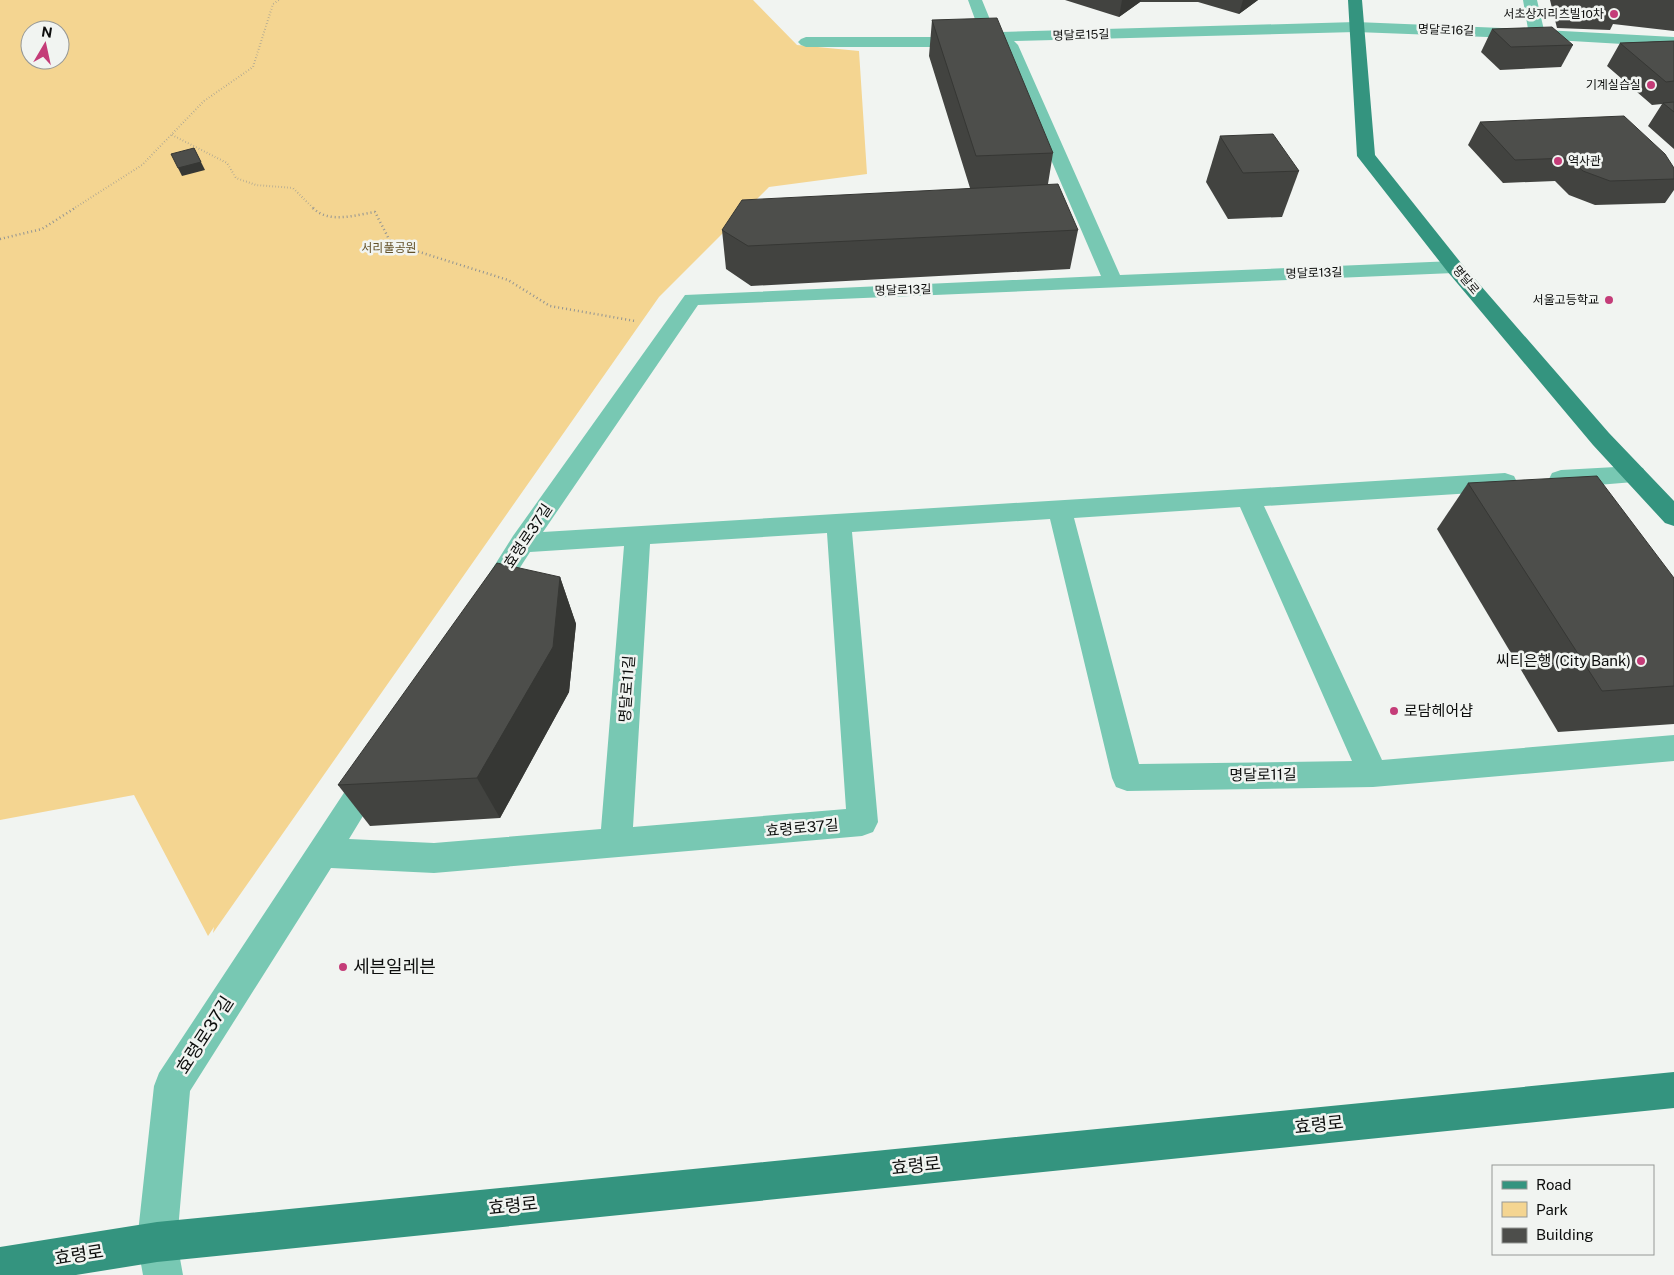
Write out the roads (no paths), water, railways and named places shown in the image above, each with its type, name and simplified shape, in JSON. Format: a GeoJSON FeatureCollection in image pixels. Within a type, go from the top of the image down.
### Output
{"type":"FeatureCollection","features":[{"type":"Feature","properties":{"kind":"main road","name":"명달로"},"geometry":{"type":"LineString","coordinates":[[1355,0],[1366,156],[1454,267],[1601,439],[1674,518]]}},
{"type":"Feature","properties":{"kind":"main road","name":"효령로"},"geometry":{"type":"LineString","coordinates":[[0,1267],[160,1258],[1674,1090]]}},
{"type":"Feature","properties":{"kind":"street"},"geometry":{"type":"LineString","coordinates":[[975,0],[983,22],[995,38],[1010,45],[1113,281]]}},
{"type":"Feature","properties":{"kind":"street"},"geometry":{"type":"LineString","coordinates":[[1530,0],[1537,34]]}},
{"type":"Feature","properties":{"kind":"street","name":"명달로16길"},"geometry":{"type":"LineString","coordinates":[[1356,27],[1537,34],[1674,42]]}},
{"type":"Feature","properties":{"kind":"street","name":"명달로15길"},"geometry":{"type":"LineString","coordinates":[[806,42],[943,42],[995,38],[1356,27]]}},
{"type":"Feature","properties":{"kind":"street","name":"명달로13길"},"geometry":{"type":"LineString","coordinates":[[692,299],[1454,267]]}},
{"type":"Feature","properties":{"kind":"street","name":"효령로37길"},"geometry":{"type":"LineString","coordinates":[[474,618],[522,543],[692,299]]}},
{"type":"Feature","properties":{"kind":"street"},"geometry":{"type":"LineString","coordinates":[[522,543],[1634,474]]}},
{"type":"Feature","properties":{"kind":"street"},"geometry":{"type":"LineString","coordinates":[[1248,498],[1373,774],[1674,748]]}},
{"type":"Feature","properties":{"kind":"street","name":"명달로11길"},"geometry":{"type":"LineString","coordinates":[[1060,510],[1127,778],[1373,774]]}},
{"type":"Feature","properties":{"kind":"street","name":"효령로37길"},"geometry":{"type":"LineString","coordinates":[[322,853],[434,858],[862,822],[839,524]]}},
{"type":"Feature","properties":{"kind":"street","name":"명달로11길"},"geometry":{"type":"LineString","coordinates":[[616,843],[638,536]]}},
{"type":"Feature","properties":{"kind":"street","name":"효령로37길"},"geometry":{"type":"LineString","coordinates":[[160,1258],[172,1086],[387,752]]}},
{"type":"Feature","properties":{"kind":"place","name":"서초상지리츠빌10차"},"geometry":{"type":"Point","coordinates":[1614,14]}},
{"type":"Feature","properties":{"kind":"place","name":"기계실습실"},"geometry":{"type":"Point","coordinates":[1651,85]}},
{"type":"Feature","properties":{"kind":"place","name":"역사관"},"geometry":{"type":"Point","coordinates":[1558,161]}},
{"type":"Feature","properties":{"kind":"place","name":"서울고등학교"},"geometry":{"type":"Point","coordinates":[1609,300]}},
{"type":"Feature","properties":{"kind":"place","name":"씨티은행 (City Bank)"},"geometry":{"type":"Point","coordinates":[1641,661]}},
{"type":"Feature","properties":{"kind":"place","name":"로담헤어샵"},"geometry":{"type":"Point","coordinates":[1394,711]}},
{"type":"Feature","properties":{"kind":"place","name":"세븐일레븐"},"geometry":{"type":"Point","coordinates":[343,967]}},
{"type":"Feature","properties":{"kind":"park label","name":"서리풀공원"},"geometry":{"type":"Point","coordinates":[389,248]}}]}
